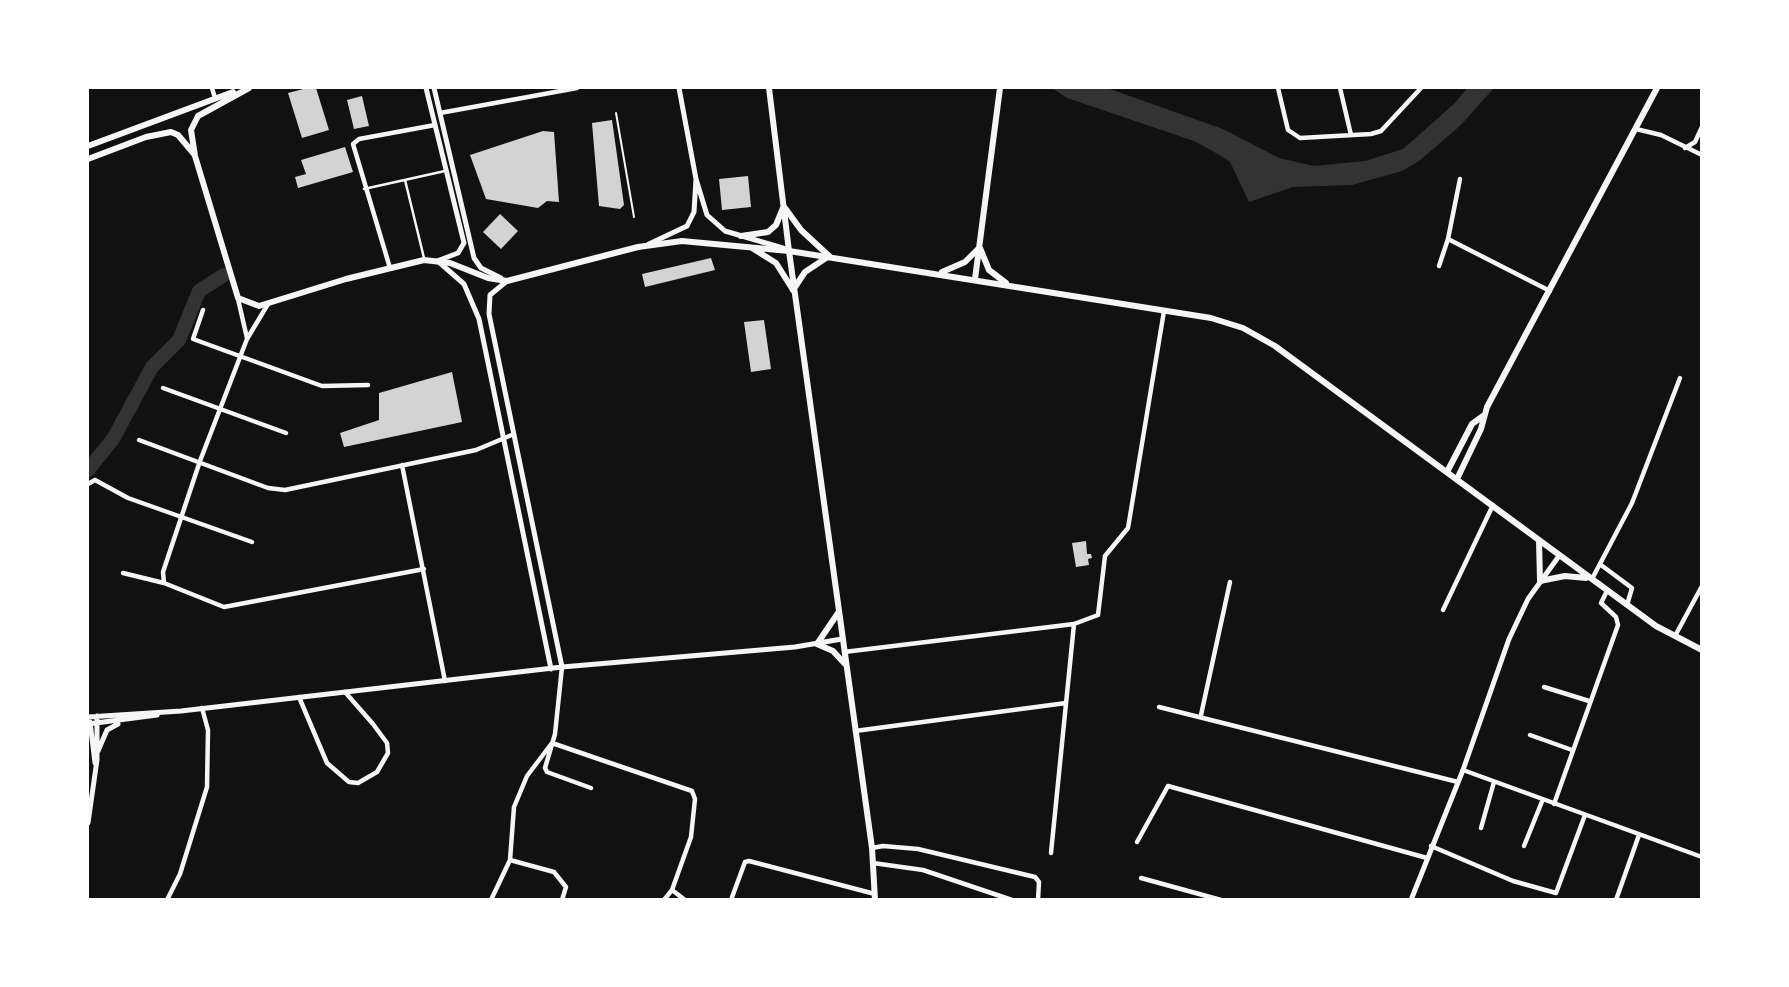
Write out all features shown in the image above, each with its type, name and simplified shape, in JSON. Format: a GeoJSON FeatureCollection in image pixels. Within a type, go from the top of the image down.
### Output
{"type":"FeatureCollection","features":[{"type":"Feature","properties":{"kind":"main road"},"geometry":{"type":"LineString","coordinates":[[88,146],[215,98],[249,88]]}},
{"type":"Feature","properties":{"kind":"main road"},"geometry":{"type":"LineString","coordinates":[[249,88],[198,116],[191,130],[195,156],[238,298],[252,305],[268,304],[346,279],[425,260],[508,281],[648,245],[699,240],[829,256],[1211,318],[1255,334],[1493,505],[1607,591],[1675,636],[1702,650]]}},
{"type":"Feature","properties":{"kind":"main road"},"geometry":{"type":"LineString","coordinates":[[767,88],[872,848],[875,897]]}},
{"type":"Feature","properties":{"kind":"main road"},"geometry":{"type":"LineString","coordinates":[[975,279],[1000,88]]}},
{"type":"Feature","properties":{"kind":"main road"},"geometry":{"type":"LineString","coordinates":[[1457,479],[1481,429],[1483,416],[1657,88]]}},
{"type":"Feature","properties":{"kind":"main road"},"geometry":{"type":"LineString","coordinates":[[88,159],[146,137],[171,132],[177,135],[195,156]]}},
{"type":"Feature","properties":{"kind":"main road"},"geometry":{"type":"LineString","coordinates":[[741,236],[768,232],[776,225],[784,207]]}},
{"type":"Feature","properties":{"kind":"main road"},"geometry":{"type":"LineString","coordinates":[[784,207],[801,230],[829,256]]}},
{"type":"Feature","properties":{"kind":"main road"},"geometry":{"type":"LineString","coordinates":[[747,246],[771,257],[793,290]]}},
{"type":"Feature","properties":{"kind":"main road"},"geometry":{"type":"LineString","coordinates":[[940,273],[965,262],[980,246]]}},
{"type":"Feature","properties":{"kind":"main road"},"geometry":{"type":"LineString","coordinates":[[980,246],[989,270],[1002,281],[1015,286]]}},
{"type":"Feature","properties":{"kind":"main road"},"geometry":{"type":"LineString","coordinates":[[793,290],[805,272],[829,256]]}},
{"type":"Feature","properties":{"kind":"main road"},"geometry":{"type":"LineString","coordinates":[[1447,472],[1472,424],[1483,416]]}},
{"type":"Feature","properties":{"kind":"main road"},"geometry":{"type":"LineString","coordinates":[[1539,540],[1540,581],[1565,576],[1592,579]]}},
{"type":"Feature","properties":{"kind":"main road"},"geometry":{"type":"LineString","coordinates":[[838,613],[817,644],[833,651],[846,666]]}},
{"type":"Feature","properties":{"kind":"street"},"geometry":{"type":"LineString","coordinates":[[212,88],[215,98]]}},
{"type":"Feature","properties":{"kind":"street"},"geometry":{"type":"LineString","coordinates":[[426,88],[464,243],[458,253],[437,261]]}},
{"type":"Feature","properties":{"kind":"street"},"geometry":{"type":"LineString","coordinates":[[434,88],[474,258],[481,268],[508,281],[490,295],[488,306],[562,667],[552,743],[545,766],[547,772],[591,788]]}},
{"type":"Feature","properties":{"kind":"street"},"geometry":{"type":"LineString","coordinates":[[440,113],[577,88]]}},
{"type":"Feature","properties":{"kind":"street"},"geometry":{"type":"LineString","coordinates":[[679,88],[696,179],[707,215],[725,231],[789,251]]}},
{"type":"Feature","properties":{"kind":"street"},"geometry":{"type":"LineString","coordinates":[[1278,88],[1293,136],[1300,138],[1381,131],[1421,88]]}},
{"type":"Feature","properties":{"kind":"street"},"geometry":{"type":"LineString","coordinates":[[1340,88],[1351,135]]}},
{"type":"Feature","properties":{"kind":"street"},"geometry":{"type":"LineString","coordinates":[[390,269],[364,189],[354,151],[356,141],[435,125]]}},
{"type":"Feature","properties":{"kind":"street"},"geometry":{"type":"LineString","coordinates":[[1684,148],[1692,146],[1702,127]]}},
{"type":"Feature","properties":{"kind":"street"},"geometry":{"type":"LineString","coordinates":[[1636,129],[1661,135],[1702,155]]}},
{"type":"Feature","properties":{"kind":"street"},"geometry":{"type":"LineString","coordinates":[[364,189],[445,171]]}},
{"type":"Feature","properties":{"kind":"street"},"geometry":{"type":"LineString","coordinates":[[648,245],[687,226],[694,212],[696,179]]}},
{"type":"Feature","properties":{"kind":"street"},"geometry":{"type":"LineString","coordinates":[[1439,266],[1448,239],[1460,179]]}},
{"type":"Feature","properties":{"kind":"street"},"geometry":{"type":"LineString","coordinates":[[405,180],[425,260]]}},
{"type":"Feature","properties":{"kind":"street"},"geometry":{"type":"LineString","coordinates":[[1448,239],[1551,291]]}},
{"type":"Feature","properties":{"kind":"street"},"geometry":{"type":"LineString","coordinates":[[437,261],[459,277],[479,319],[551,669],[559,678]]}},
{"type":"Feature","properties":{"kind":"street"},"geometry":{"type":"LineString","coordinates":[[238,298],[247,339]]}},
{"type":"Feature","properties":{"kind":"street"},"geometry":{"type":"LineString","coordinates":[[164,583],[163,572],[200,461],[247,339],[268,304]]}},
{"type":"Feature","properties":{"kind":"street"},"geometry":{"type":"LineString","coordinates":[[202,310],[193,339],[329,388],[368,385]]}},
{"type":"Feature","properties":{"kind":"street"},"geometry":{"type":"LineString","coordinates":[[844,652],[1074,624],[1098,615],[1105,556],[1128,528],[1164,311]]}},
{"type":"Feature","properties":{"kind":"street"},"geometry":{"type":"LineString","coordinates":[[1592,579],[1637,492],[1680,378]]}},
{"type":"Feature","properties":{"kind":"street"},"geometry":{"type":"LineString","coordinates":[[163,388],[286,433]]}},
{"type":"Feature","properties":{"kind":"street"},"geometry":{"type":"LineString","coordinates":[[139,440],[277,490],[476,450],[503,441],[514,433]]}},
{"type":"Feature","properties":{"kind":"street"},"geometry":{"type":"LineString","coordinates":[[402,465],[445,681]]}},
{"type":"Feature","properties":{"kind":"street"},"geometry":{"type":"LineString","coordinates":[[88,484],[95,480],[103,487],[253,541]]}},
{"type":"Feature","properties":{"kind":"street"},"geometry":{"type":"LineString","coordinates":[[1443,610],[1493,505]]}},
{"type":"Feature","properties":{"kind":"street"},"geometry":{"type":"LineString","coordinates":[[1411,900],[1463,770],[1509,639],[1540,581],[1559,556]]}},
{"type":"Feature","properties":{"kind":"street"},"geometry":{"type":"LineString","coordinates":[[1601,565],[1632,588],[1627,605]]}},
{"type":"Feature","properties":{"kind":"street"},"geometry":{"type":"LineString","coordinates":[[123,573],[164,583],[225,607],[424,569]]}},
{"type":"Feature","properties":{"kind":"street"},"geometry":{"type":"LineString","coordinates":[[1201,715],[1230,582]]}},
{"type":"Feature","properties":{"kind":"street"},"geometry":{"type":"LineString","coordinates":[[1675,636],[1702,586]]}},
{"type":"Feature","properties":{"kind":"street"},"geometry":{"type":"LineString","coordinates":[[1554,804],[1618,625],[1616,617],[1601,604],[1607,591]]}},
{"type":"Feature","properties":{"kind":"street"},"geometry":{"type":"LineString","coordinates":[[1051,853],[1074,624]]}},
{"type":"Feature","properties":{"kind":"street"},"geometry":{"type":"LineString","coordinates":[[91,720],[124,721],[202,708],[562,667],[817,644],[842,639]]}},
{"type":"Feature","properties":{"kind":"street"},"geometry":{"type":"LineString","coordinates":[[1544,687],[1589,701]]}},
{"type":"Feature","properties":{"kind":"street"},"geometry":{"type":"LineString","coordinates":[[299,697],[327,763],[349,782],[358,783],[377,772],[388,753],[387,743],[345,692]]}},
{"type":"Feature","properties":{"kind":"street"},"geometry":{"type":"LineString","coordinates":[[855,731],[1066,702]]}},
{"type":"Feature","properties":{"kind":"street"},"geometry":{"type":"LineString","coordinates":[[1159,707],[1201,715],[1458,782]]}},
{"type":"Feature","properties":{"kind":"street"},"geometry":{"type":"LineString","coordinates":[[167,900],[180,874],[207,787],[208,730],[202,708]]}},
{"type":"Feature","properties":{"kind":"street"},"geometry":{"type":"LineString","coordinates":[[91,720],[181,711]]}},
{"type":"Feature","properties":{"kind":"street"},"geometry":{"type":"LineString","coordinates":[[88,823],[94,763],[91,720]]}},
{"type":"Feature","properties":{"kind":"street"},"geometry":{"type":"LineString","coordinates":[[94,752],[107,730],[124,721]]}},
{"type":"Feature","properties":{"kind":"street"},"geometry":{"type":"LineString","coordinates":[[1530,735],[1572,750]]}},
{"type":"Feature","properties":{"kind":"street"},"geometry":{"type":"LineString","coordinates":[[88,743],[94,752]]}},
{"type":"Feature","properties":{"kind":"street"},"geometry":{"type":"LineString","coordinates":[[552,743],[692,791],[695,799],[691,837],[672,890],[664,900]]}},
{"type":"Feature","properties":{"kind":"street"},"geometry":{"type":"LineString","coordinates":[[491,900],[510,860],[514,807],[527,776],[552,743]]}},
{"type":"Feature","properties":{"kind":"street"},"geometry":{"type":"LineString","coordinates":[[1463,770],[1702,857]]}},
{"type":"Feature","properties":{"kind":"street"},"geometry":{"type":"LineString","coordinates":[[1480,828],[1494,782]]}},
{"type":"Feature","properties":{"kind":"street"},"geometry":{"type":"LineString","coordinates":[[1137,842],[1168,786],[1427,858]]}},
{"type":"Feature","properties":{"kind":"street"},"geometry":{"type":"LineString","coordinates":[[1524,846],[1542,799]]}},
{"type":"Feature","properties":{"kind":"street"},"geometry":{"type":"LineString","coordinates":[[1432,846],[1513,881],[1556,893],[1585,815]]}},
{"type":"Feature","properties":{"kind":"street"},"geometry":{"type":"LineString","coordinates":[[1616,900],[1639,835]]}},
{"type":"Feature","properties":{"kind":"street"},"geometry":{"type":"LineString","coordinates":[[872,848],[883,846],[918,849],[1035,877],[1039,881],[1038,900]]}},
{"type":"Feature","properties":{"kind":"street"},"geometry":{"type":"LineString","coordinates":[[510,860],[554,872],[566,887],[562,900]]}},
{"type":"Feature","properties":{"kind":"street"},"geometry":{"type":"LineString","coordinates":[[732,900],[742,870],[749,861],[875,897]]}},
{"type":"Feature","properties":{"kind":"street"},"geometry":{"type":"LineString","coordinates":[[873,863],[923,870],[1012,900]]}},
{"type":"Feature","properties":{"kind":"street"},"geometry":{"type":"LineString","coordinates":[[1141,878],[1222,900]]}},
{"type":"Feature","properties":{"kind":"street"},"geometry":{"type":"LineString","coordinates":[[672,890],[685,900]]}},
{"type":"Feature","properties":{"kind":"lane"},"geometry":{"type":"LineString","coordinates":[[615,113],[634,217]]}},
{"type":"Feature","properties":{"kind":"shaded area"},"geometry":{"type":"Polygon","coordinates":[[[1052,88],[1107,88],[1223,129],[1279,158],[1314,166],[1365,161],[1403,149],[1455,103],[1467,88],[1494,88],[1461,125],[1419,161],[1402,171],[1352,185],[1293,187],[1249,202],[1230,162],[1211,150],[1194,141],[1067,98],[1052,88]]]}},
{"type":"Feature","properties":{"kind":"building"},"geometry":{"type":"Polygon","coordinates":[[[316,88],[329,130],[302,138],[288,93],[316,88]]]}},
{"type":"Feature","properties":{"kind":"building"},"geometry":{"type":"Polygon","coordinates":[[[362,96],[369,126],[354,129],[347,100],[362,96]]]}},
{"type":"Feature","properties":{"kind":"building"},"geometry":{"type":"Polygon","coordinates":[[[612,120],[624,205],[620,209],[599,206],[592,123],[612,120]]]}},
{"type":"Feature","properties":{"kind":"building"},"geometry":{"type":"Polygon","coordinates":[[[543,131],[554,132],[559,202],[547,201],[538,208],[486,199],[470,155],[543,131]]]}},
{"type":"Feature","properties":{"kind":"building"},"geometry":{"type":"Polygon","coordinates":[[[345,147],[353,172],[298,188],[295,177],[306,174],[301,160],[345,147]]]}},
{"type":"Feature","properties":{"kind":"building"},"geometry":{"type":"Polygon","coordinates":[[[748,176],[751,207],[722,210],[719,179],[748,176]]]}},
{"type":"Feature","properties":{"kind":"building"},"geometry":{"type":"Polygon","coordinates":[[[500,214],[518,231],[501,249],[483,232],[500,214]]]}},
{"type":"Feature","properties":{"kind":"building"},"geometry":{"type":"Polygon","coordinates":[[[711,258],[715,270],[645,287],[642,274],[711,258]]]}},
{"type":"Feature","properties":{"kind":"building"},"geometry":{"type":"Polygon","coordinates":[[[764,320],[771,369],[751,372],[744,322],[764,320]]]}},
{"type":"Feature","properties":{"kind":"building"},"geometry":{"type":"Polygon","coordinates":[[[452,372],[462,422],[344,447],[340,433],[379,420],[379,393],[452,372]]]}},
{"type":"Feature","properties":{"kind":"building"},"geometry":{"type":"Polygon","coordinates":[[[1086,541],[1087,554],[1091,554],[1092,558],[1088,559],[1089,565],[1076,567],[1072,543],[1086,541]]]}},
{"type":"Feature","properties":{"kind":"waterway"},"geometry":{"type":"LineString","coordinates":[[88,470],[113,439],[152,367],[179,340],[199,291],[224,275]]}}]}
